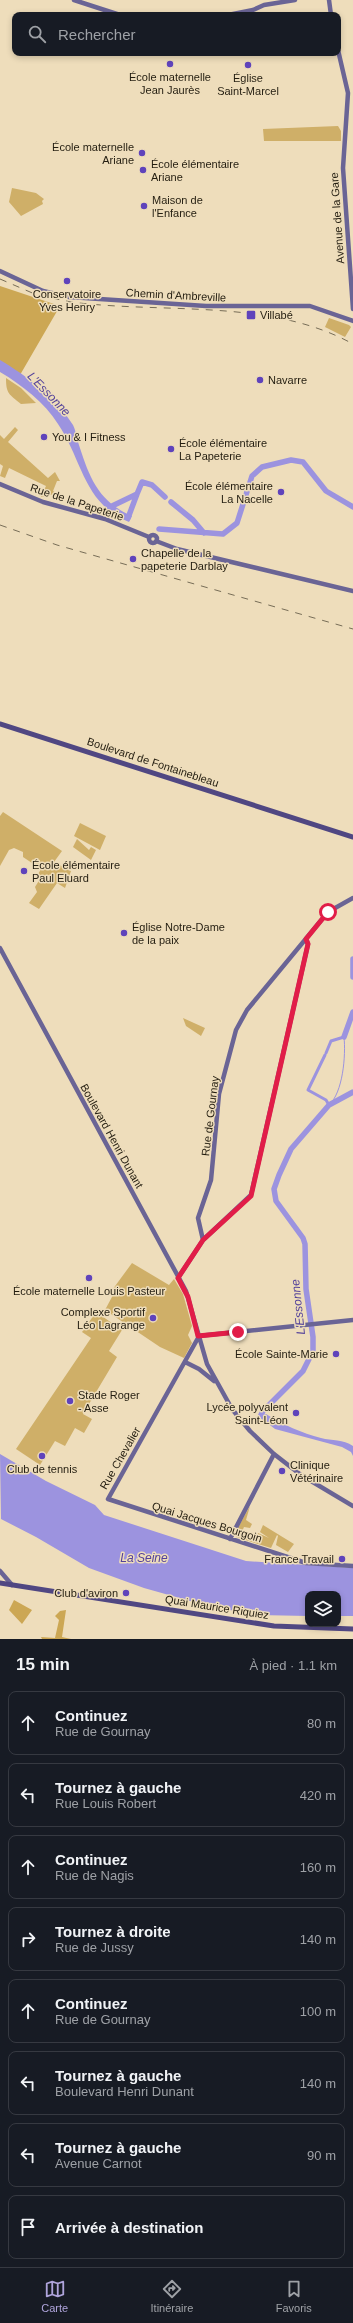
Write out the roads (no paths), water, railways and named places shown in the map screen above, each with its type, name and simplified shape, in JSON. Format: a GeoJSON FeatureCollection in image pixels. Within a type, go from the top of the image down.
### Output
{"type":"FeatureCollection","features":[{"type":"Feature","properties":{"kind":"main road","name":"Boulevard de Fontainebleau"},"geometry":{"type":"LineString","coordinates":[[0,724],[353,837]]}},
{"type":"Feature","properties":{"kind":"main road","name":"Quai Maurice Riquiez"},"geometry":{"type":"LineString","coordinates":[[2,1583],[274,1626],[353,1629]]}},
{"type":"Feature","properties":{"kind":"street"},"geometry":{"type":"LineString","coordinates":[[74,0],[111,12]]}},
{"type":"Feature","properties":{"kind":"street"},"geometry":{"type":"LineString","coordinates":[[243,12],[253,10],[264,5],[295,0]]}},
{"type":"Feature","properties":{"kind":"street"},"geometry":{"type":"LineString","coordinates":[[329,0],[331,12]]}},
{"type":"Feature","properties":{"kind":"street","name":"Avenue de la Gare"},"geometry":{"type":"LineString","coordinates":[[339,56],[347,87],[343,168],[353,309]]}},
{"type":"Feature","properties":{"kind":"street","name":"Chemin d'Ambreville"},"geometry":{"type":"LineString","coordinates":[[0,271],[43,291],[73,298],[206,306],[310,306],[353,321]]}},
{"type":"Feature","properties":{"kind":"street","name":"Rue de la Papeterie"},"geometry":{"type":"LineString","coordinates":[[0,484],[43,502],[105,520],[149,537],[151,542],[156,541],[177,549],[353,592]]}},
{"type":"Feature","properties":{"kind":"street","name":"Rue de Gournay"},"geometry":{"type":"LineString","coordinates":[[203,1240],[198,1218],[212,1175],[219,1094],[228,1055],[236,1030],[247,1010],[320,922],[333,908],[353,898]]}},
{"type":"Feature","properties":{"kind":"street"},"geometry":{"type":"LineString","coordinates":[[178,1278],[203,1240],[251,1196],[308,944],[306,939]]}},
{"type":"Feature","properties":{"kind":"street","name":"Boulevard Henri Dunant"},"geometry":{"type":"LineString","coordinates":[[0,948],[188,1297],[198,1336]]}},
{"type":"Feature","properties":{"kind":"street"},"geometry":{"type":"LineString","coordinates":[[198,1336],[353,1320]]}},
{"type":"Feature","properties":{"kind":"street","name":"Rue Chevalier"},"geometry":{"type":"LineString","coordinates":[[108,1499],[185,1363],[199,1344],[198,1336]]}},
{"type":"Feature","properties":{"kind":"street"},"geometry":{"type":"LineString","coordinates":[[199,1344],[212,1377],[241,1421],[274,1454],[301,1475],[353,1506]]}},
{"type":"Feature","properties":{"kind":"street"},"geometry":{"type":"LineString","coordinates":[[185,1363],[205,1372],[205,1370],[212,1377]]}},
{"type":"Feature","properties":{"kind":"street"},"geometry":{"type":"LineString","coordinates":[[205,1370],[206,1364]]}},
{"type":"Feature","properties":{"kind":"street"},"geometry":{"type":"LineString","coordinates":[[199,1369],[216,1383]]}},
{"type":"Feature","properties":{"kind":"street"},"geometry":{"type":"LineString","coordinates":[[230,1539],[274,1454]]}},
{"type":"Feature","properties":{"kind":"street","name":"Quai Jacques Bourgoin"},"geometry":{"type":"LineString","coordinates":[[108,1499],[301,1561],[353,1565]]}},
{"type":"Feature","properties":{"kind":"street"},"geometry":{"type":"LineString","coordinates":[[0,1571],[12,1585]]}},
{"type":"Feature","properties":{"kind":"water"},"geometry":{"type":"Polygon","coordinates":[[[0,360],[40,388],[66,415],[74,427],[86,466],[96,486],[110,503],[132,516],[129,522],[114,514],[102,504],[86,480],[66,438],[53,416],[32,395],[0,372],[0,360]]]}},
{"type":"Feature","properties":{"kind":"water"},"geometry":{"type":"Polygon","coordinates":[[[266,1414],[307,1434],[349,1444],[353,1446],[353,1456],[351,1452],[342,1447],[275,1429],[258,1416],[266,1414]]]}},
{"type":"Feature","properties":{"kind":"water","name":"La Seine"},"geometry":{"type":"Polygon","coordinates":[[[0,1454],[46,1481],[95,1505],[104,1515],[246,1561],[353,1568],[353,1616],[341,1616],[341,1591],[305,1591],[305,1616],[258,1615],[208,1606],[144,1588],[89,1568],[36,1537],[1,1519],[0,1454]]]}},
{"type":"Feature","properties":{"kind":"waterway","name":"L'Essonne"},"geometry":{"type":"LineString","coordinates":[[159,529],[223,534],[237,523],[252,476],[262,467],[291,460],[303,462],[326,491],[353,507]]}},
{"type":"Feature","properties":{"kind":"waterway"},"geometry":{"type":"LineString","coordinates":[[110,507],[137,494],[142,482],[152,485],[165,497]]}},
{"type":"Feature","properties":{"kind":"waterway"},"geometry":{"type":"LineString","coordinates":[[128,518],[137,494]]}},
{"type":"Feature","properties":{"kind":"waterway"},"geometry":{"type":"LineString","coordinates":[[171,502],[193,520],[204,533]]}},
{"type":"Feature","properties":{"kind":"waterway","name":"L'Essonne"},"geometry":{"type":"LineString","coordinates":[[353,959],[353,977]]}},
{"type":"Feature","properties":{"kind":"waterway","name":"L'Essonne"},"geometry":{"type":"LineString","coordinates":[[344,1037],[353,1012]]}},
{"type":"Feature","properties":{"kind":"waterway","name":"L'Essonne"},"geometry":{"type":"LineString","coordinates":[[329,1105],[338,1092],[340,1083],[344,1063],[344,1037]]}},
{"type":"Feature","properties":{"kind":"waterway","name":"L'Essonne"},"geometry":{"type":"LineString","coordinates":[[326,1053],[331,1041],[344,1037]]}},
{"type":"Feature","properties":{"kind":"waterway","name":"L'Essonne"},"geometry":{"type":"LineString","coordinates":[[325,1055],[308,1090],[326,1100],[329,1105]]}},
{"type":"Feature","properties":{"kind":"waterway","name":"L'Essonne"},"geometry":{"type":"LineString","coordinates":[[267,1420],[261,1415],[263,1411],[303,1371],[313,1351],[313,1337],[306,1289],[305,1244],[303,1238],[276,1201],[274,1189],[291,1149],[329,1105],[353,1092]]}},
{"type":"Feature","properties":{"kind":"railway"},"geometry":{"type":"LineString","coordinates":[[0,279],[37,295],[71,302],[215,310],[287,320],[321,329],[353,344]]}},
{"type":"Feature","properties":{"kind":"railway"},"geometry":{"type":"LineString","coordinates":[[0,525],[57,545],[353,629]]}},
{"type":"Feature","properties":{"kind":"place","name":"École maternelle Jean Jaurès"},"geometry":{"type":"Point","coordinates":[170,64]}},
{"type":"Feature","properties":{"kind":"place","name":"Église Saint-Marcel"},"geometry":{"type":"Point","coordinates":[248,65]}},
{"type":"Feature","properties":{"kind":"place","name":"École maternelle Ariane"},"geometry":{"type":"Point","coordinates":[142,153]}},
{"type":"Feature","properties":{"kind":"place","name":"École élémentaire Ariane"},"geometry":{"type":"Point","coordinates":[143,170]}},
{"type":"Feature","properties":{"kind":"place","name":"Maison de l'Enfance"},"geometry":{"type":"Point","coordinates":[144,206]}},
{"type":"Feature","properties":{"kind":"place","name":"Conservatoire Yves Henry"},"geometry":{"type":"Point","coordinates":[67,281]}},
{"type":"Feature","properties":{"kind":"place","name":"Villabé"},"geometry":{"type":"Point","coordinates":[251,315]}},
{"type":"Feature","properties":{"kind":"place","name":"Navarre"},"geometry":{"type":"Point","coordinates":[260,380]}},
{"type":"Feature","properties":{"kind":"place","name":"You & I Fitness"},"geometry":{"type":"Point","coordinates":[44,437]}},
{"type":"Feature","properties":{"kind":"place","name":"École élémentaire La Papeterie"},"geometry":{"type":"Point","coordinates":[171,449]}},
{"type":"Feature","properties":{"kind":"place","name":"École élémentaire La Nacelle"},"geometry":{"type":"Point","coordinates":[281,492]}},
{"type":"Feature","properties":{"kind":"place","name":"Chapelle de la papeterie Darblay"},"geometry":{"type":"Point","coordinates":[133,559]}},
{"type":"Feature","properties":{"kind":"place","name":"École élémentaire Paul Eluard"},"geometry":{"type":"Point","coordinates":[24,871]}},
{"type":"Feature","properties":{"kind":"place","name":"Église Notre-Dame de la paix"},"geometry":{"type":"Point","coordinates":[124,933]}},
{"type":"Feature","properties":{"kind":"place","name":"École maternelle Louis Pasteur"},"geometry":{"type":"Point","coordinates":[89,1278]}},
{"type":"Feature","properties":{"kind":"place","name":"Complexe Sportif Léo Lagrange"},"geometry":{"type":"Point","coordinates":[153,1318]}},
{"type":"Feature","properties":{"kind":"place","name":"École Sainte-Marie"},"geometry":{"type":"Point","coordinates":[336,1354]}},
{"type":"Feature","properties":{"kind":"place","name":"Stade Roger - Asse"},"geometry":{"type":"Point","coordinates":[70,1401]}},
{"type":"Feature","properties":{"kind":"place","name":"Lycée polyvalent Saint-Léon"},"geometry":{"type":"Point","coordinates":[296,1413]}},
{"type":"Feature","properties":{"kind":"place","name":"Club de tennis"},"geometry":{"type":"Point","coordinates":[42,1456]}},
{"type":"Feature","properties":{"kind":"place","name":"Clinique Vétérinaire"},"geometry":{"type":"Point","coordinates":[282,1471]}},
{"type":"Feature","properties":{"kind":"place","name":"France Travail"},"geometry":{"type":"Point","coordinates":[342,1559]}},
{"type":"Feature","properties":{"kind":"place","name":"Club d'aviron"},"geometry":{"type":"Point","coordinates":[126,1593]}}]}
